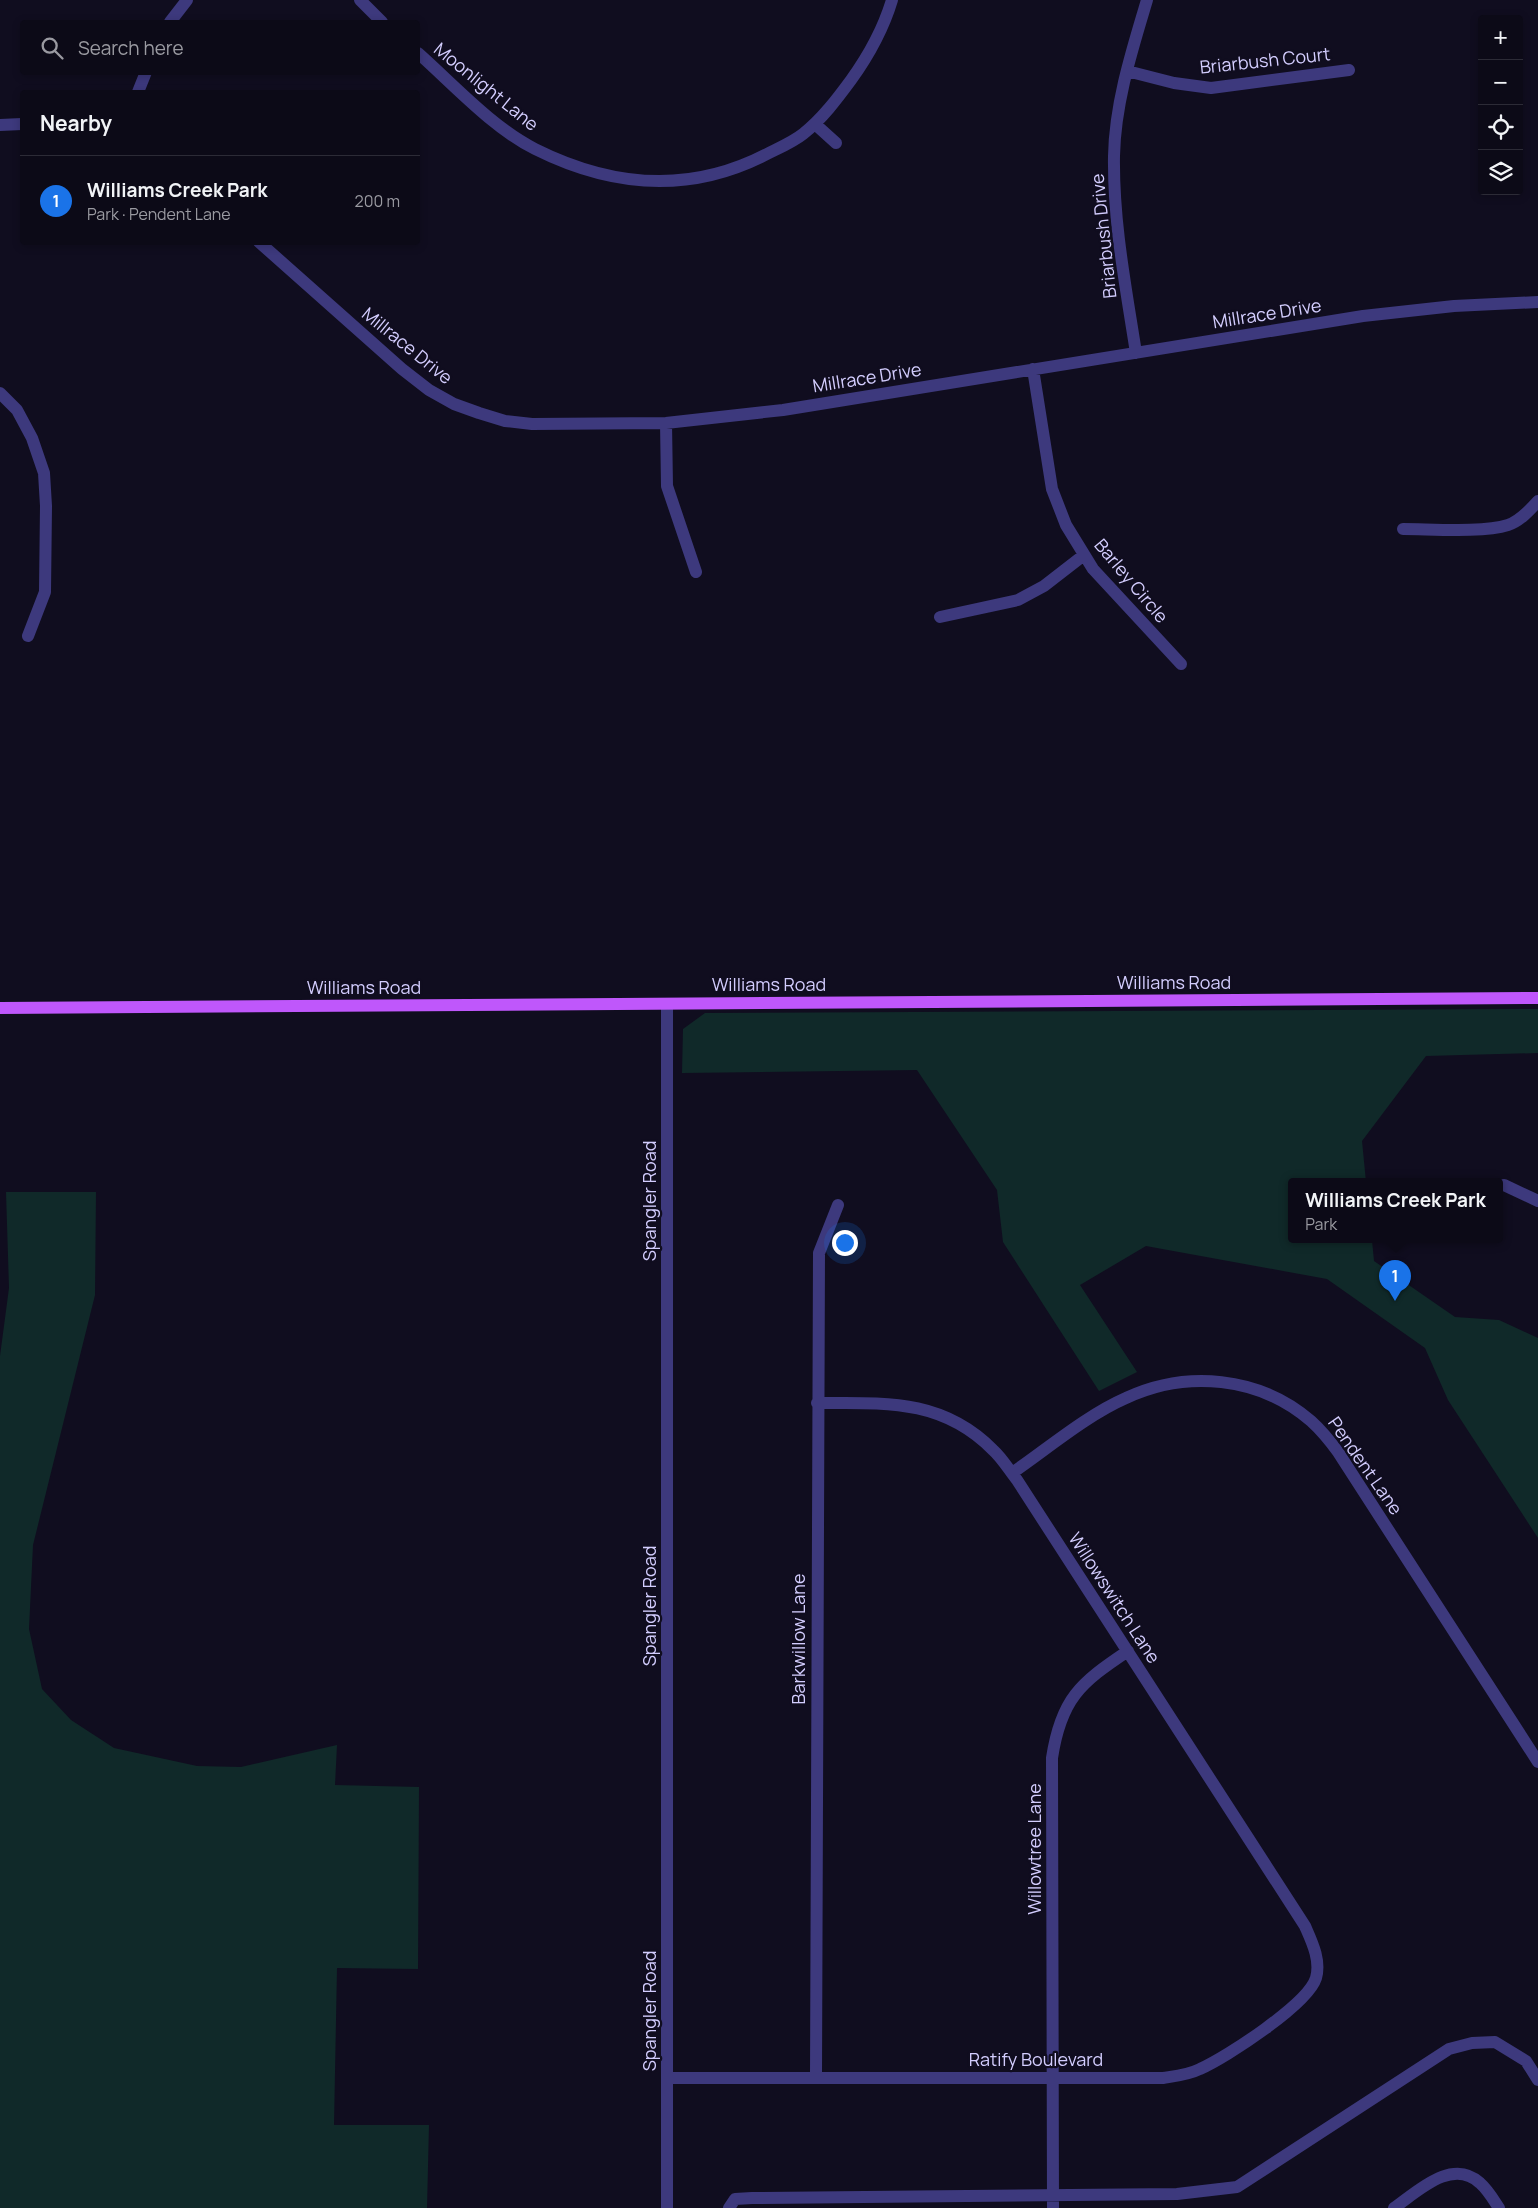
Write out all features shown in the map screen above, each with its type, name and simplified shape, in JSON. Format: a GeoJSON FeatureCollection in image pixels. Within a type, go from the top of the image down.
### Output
{"type":"FeatureCollection","features":[{"type":"Feature","properties":{"kind":"main road","name":"Williams Road"},"geometry":{"type":"LineString","coordinates":[[0,1008],[1538,998]]}},
{"type":"Feature","properties":{"kind":"street"},"geometry":{"type":"LineString","coordinates":[[172,20],[187,0]]}},
{"type":"Feature","properties":{"kind":"street"},"geometry":{"type":"LineString","coordinates":[[360,0],[380,20]]}},
{"type":"Feature","properties":{"kind":"street","name":"Moonlight Lane"},"geometry":{"type":"LineString","coordinates":[[420,55],[503,129],[533,148],[594,173],[625,179],[682,181],[729,170],[780,148],[801,136],[838,97],[867,57],[880,33],[892,0]]}},
{"type":"Feature","properties":{"kind":"street","name":"Briarbush Drive"},"geometry":{"type":"LineString","coordinates":[[1136,353],[1114,196],[1114,154],[1119,112],[1127,71],[1147,0]]}},
{"type":"Feature","properties":{"kind":"street","name":"Briarbush Court"},"geometry":{"type":"LineString","coordinates":[[1127,71],[1183,85],[1211,88],[1349,70]]}},
{"type":"Feature","properties":{"kind":"street"},"geometry":{"type":"LineString","coordinates":[[139,90],[145,75]]}},
{"type":"Feature","properties":{"kind":"street"},"geometry":{"type":"LineString","coordinates":[[0,125],[20,124]]}},
{"type":"Feature","properties":{"kind":"street"},"geometry":{"type":"LineString","coordinates":[[814,124],[836,143]]}},
{"type":"Feature","properties":{"kind":"street","name":"Millrace Drive"},"geometry":{"type":"LineString","coordinates":[[262,245],[402,369],[429,390],[454,404],[505,422],[532,424],[666,423],[783,410],[1363,316],[1454,306],[1538,302]]}},
{"type":"Feature","properties":{"kind":"street","name":"Barley Circle"},"geometry":{"type":"LineString","coordinates":[[1033,369],[1052,489],[1066,525],[1093,569],[1181,664]]}},
{"type":"Feature","properties":{"kind":"street"},"geometry":{"type":"LineString","coordinates":[[0,393],[17,410],[32,438],[44,473],[46,506],[45,592],[28,636]]}},
{"type":"Feature","properties":{"kind":"street"},"geometry":{"type":"LineString","coordinates":[[666,423],[667,486],[696,572]]}},
{"type":"Feature","properties":{"kind":"street"},"geometry":{"type":"LineString","coordinates":[[1403,529],[1491,528],[1509,525],[1527,514],[1538,501]]}},
{"type":"Feature","properties":{"kind":"street"},"geometry":{"type":"LineString","coordinates":[[940,618],[1018,600],[1044,586],[1084,555]]}},
{"type":"Feature","properties":{"kind":"street","name":"Spangler Road"},"geometry":{"type":"LineString","coordinates":[[667,1004],[667,2208]]}},
{"type":"Feature","properties":{"kind":"street"},"geometry":{"type":"LineString","coordinates":[[1504,1185],[1538,1201]]}},
{"type":"Feature","properties":{"kind":"street","name":"Barkwillow Lane"},"geometry":{"type":"LineString","coordinates":[[816,2077],[819,1253],[838,1205]]}},
{"type":"Feature","properties":{"kind":"street","name":"Pendent Lane"},"geometry":{"type":"LineString","coordinates":[[1012,1473],[1104,1409],[1125,1398],[1165,1384],[1186,1381],[1219,1382],[1255,1389],[1274,1397],[1295,1409],[1312,1422],[1338,1452],[1538,1762]]}},
{"type":"Feature","properties":{"kind":"street","name":"Willowswitch Lane"},"geometry":{"type":"LineString","coordinates":[[817,1403],[881,1403],[928,1410],[955,1422],[982,1439],[994,1450],[1012,1473],[1305,1926]]}},
{"type":"Feature","properties":{"kind":"street","name":"Willowtree Lane"},"geometry":{"type":"LineString","coordinates":[[1053,2208],[1052,1758],[1056,1732],[1065,1708],[1080,1687],[1100,1670],[1128,1651]]}},
{"type":"Feature","properties":{"kind":"street","name":"Ratify Boulevard"},"geometry":{"type":"LineString","coordinates":[[668,2078],[1163,2078],[1183,2076],[1214,2063],[1287,2013],[1301,2001],[1316,1978],[1318,1967],[1305,1926]]}},
{"type":"Feature","properties":{"kind":"street"},"geometry":{"type":"LineString","coordinates":[[729,2208],[735,2199],[752,2198],[1177,2194],[1237,2188],[1449,2050],[1472,2043],[1495,2042],[1526,2061],[1538,2080]]}},
{"type":"Feature","properties":{"kind":"street"},"geometry":{"type":"LineString","coordinates":[[1394,2208],[1440,2176],[1452,2174],[1468,2176],[1479,2182],[1499,2208]]}},
{"type":"Feature","properties":{"kind":"green space"},"geometry":{"type":"Polygon","coordinates":[[[1538,1009],[1538,1053],[1426,1056],[1362,1141],[1366,1178],[1288,1178],[1288,1243],[1372,1243],[1374,1261],[1455,1317],[1499,1320],[1538,1338],[1538,1538],[1448,1400],[1425,1348],[1327,1279],[1146,1246],[1080,1285],[1137,1372],[1099,1391],[1003,1242],[997,1190],[917,1070],[682,1073],[683,1029],[705,1013],[1538,1009]]]}},
{"type":"Feature","properties":{"kind":"green space"},"geometry":{"type":"Polygon","coordinates":[[[6,1192],[96,1192],[95,1295],[33,1545],[29,1629],[42,1689],[71,1720],[114,1748],[197,1766],[241,1767],[337,1745],[335,1785],[419,1787],[418,1969],[337,1968],[334,2125],[429,2125],[427,2208],[0,2208],[0,1356],[9,1288],[6,1192]]]}},
{"type":"Feature","properties":{"kind":"place","name":"Williams Creek Park"},"geometry":{"type":"Point","coordinates":[1395,1301]}}]}
